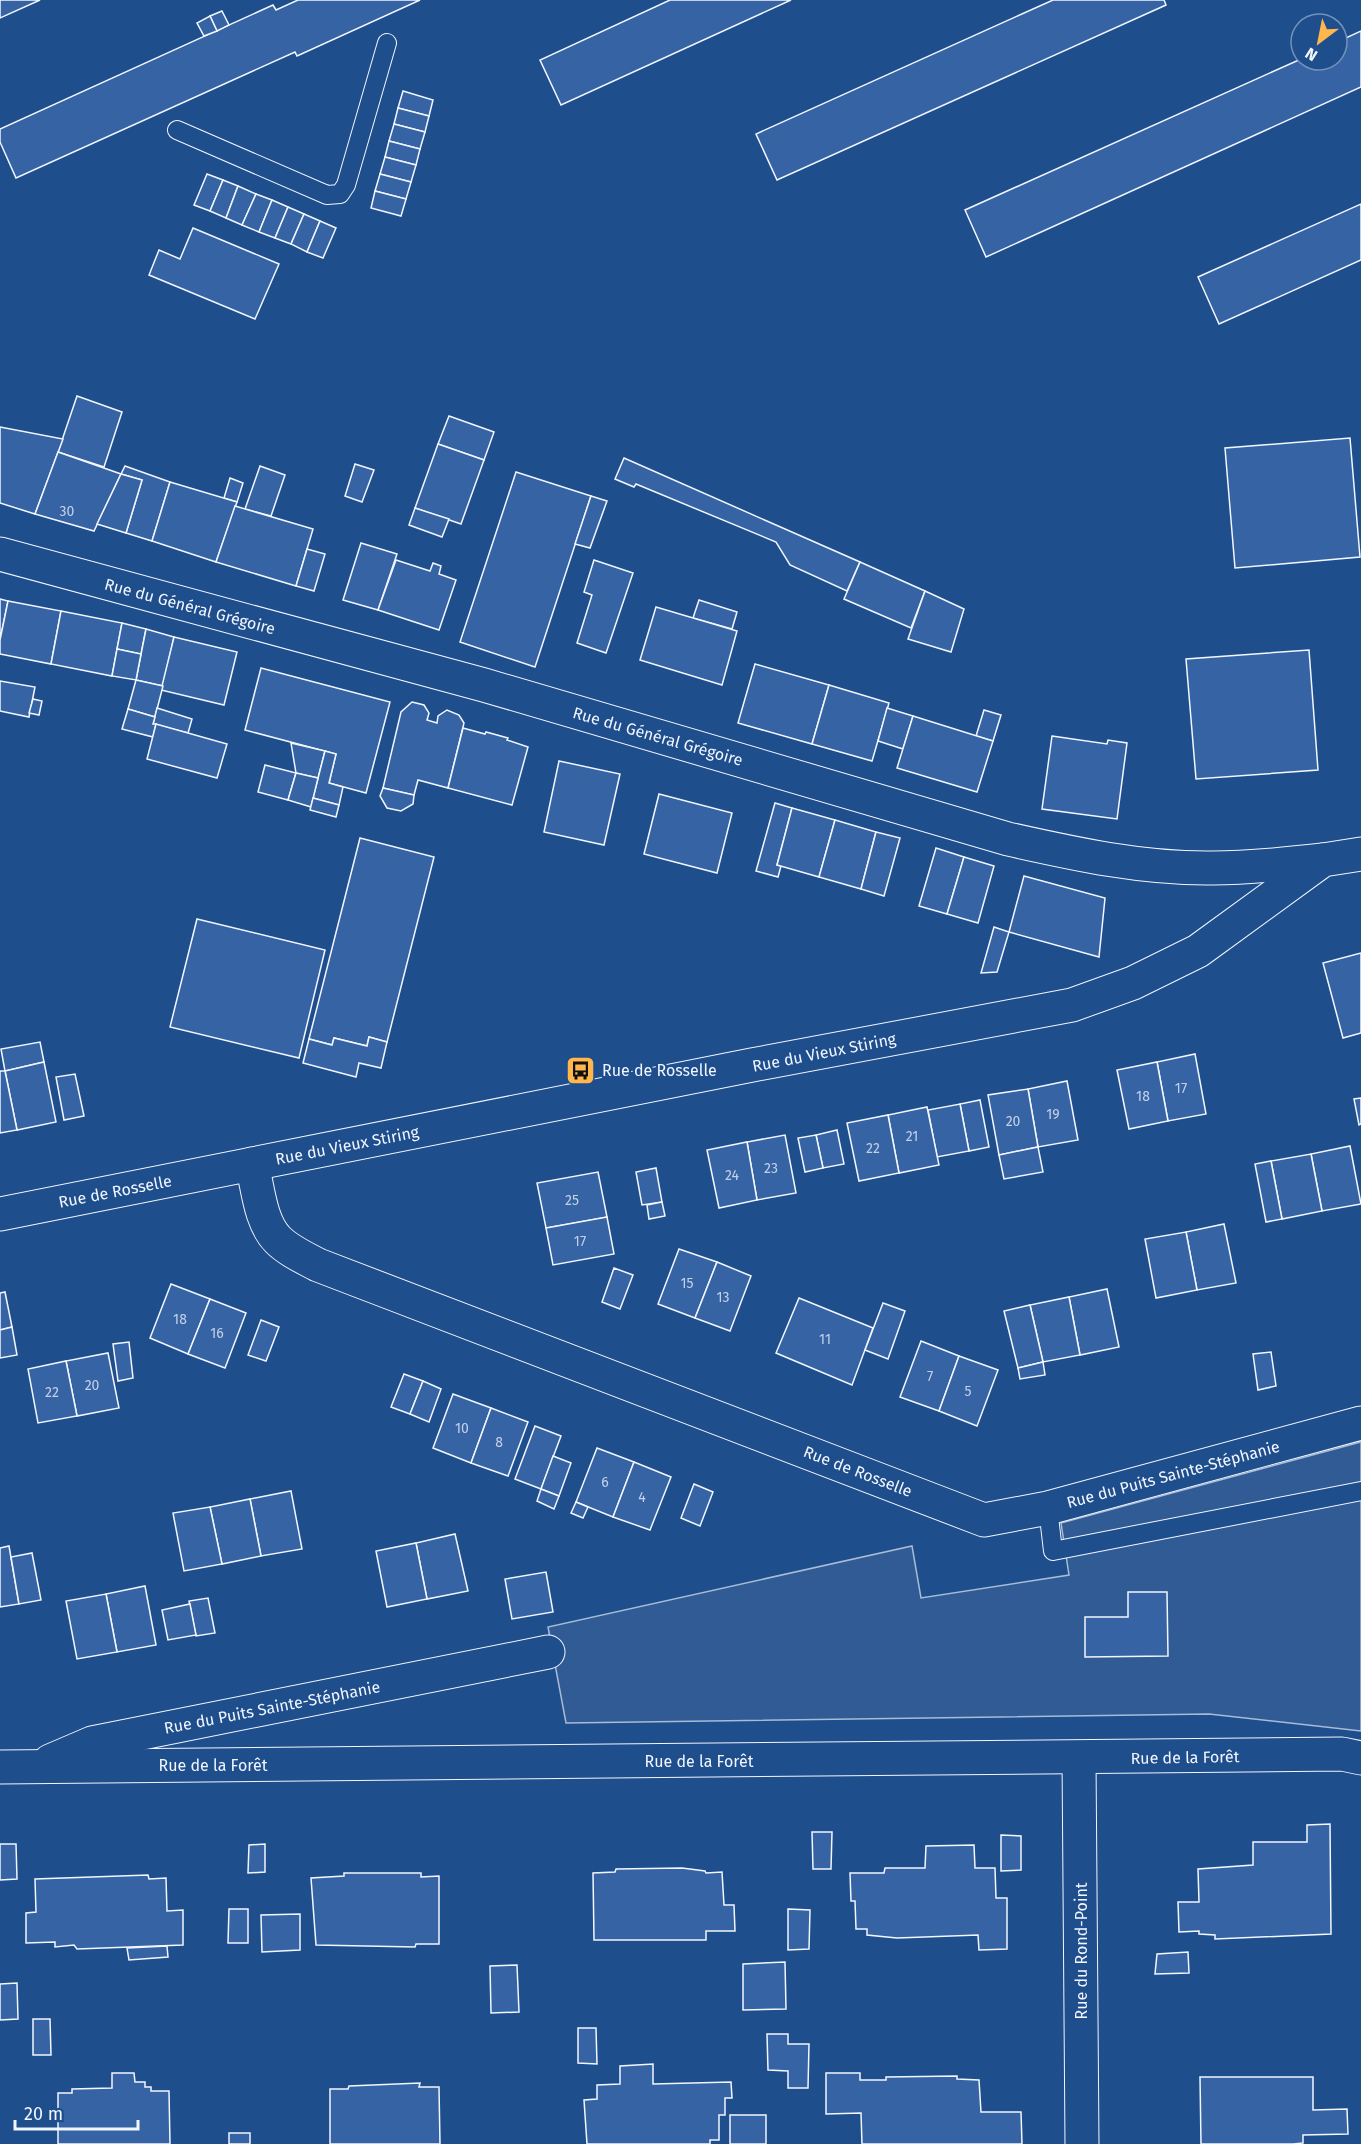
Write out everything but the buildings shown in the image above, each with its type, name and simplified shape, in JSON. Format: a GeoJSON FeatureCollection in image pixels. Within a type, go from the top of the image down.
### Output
{"type":"FeatureCollection","features":[{"type":"Feature","properties":{"kind":"street","name":"Rue du Général Grégoire"},"geometry":{"type":"LineString","coordinates":[[0,554],[484,685],[1008,840],[1094,858],[1162,866],[1243,868],[1323,860]]}},
{"type":"Feature","properties":{"kind":"street","name":"Rue du Vieux Stiring"},"geometry":{"type":"LineString","coordinates":[[252,1164],[763,1063],[1072,1005],[1133,982],[1198,951],[1323,860],[1361,854]]}},
{"type":"Feature","properties":{"kind":"street","name":"Rue de Rosselle"},"geometry":{"type":"LineString","coordinates":[[0,1214],[252,1164],[266,1219],[277,1239],[318,1265],[984,1520]]}},
{"type":"Feature","properties":{"kind":"street","name":"Rue du Puits Sainte-Stéphanie"},"geometry":{"type":"LineString","coordinates":[[984,1520],[1047,1508],[1361,1423]]}},
{"type":"Feature","properties":{"kind":"street","name":"Rue du Puits Sainte-Stéphanie"},"geometry":{"type":"LineString","coordinates":[[0,1767],[37,1766],[92,1743],[548,1652]]}},
{"type":"Feature","properties":{"kind":"street","name":"Rue de la Forêt"},"geometry":{"type":"LineString","coordinates":[[37,1766],[1342,1754],[1361,1758]]}},
{"type":"Feature","properties":{"kind":"street","name":"Rue du Rond-Point"},"geometry":{"type":"LineString","coordinates":[[1079,1758],[1082,2144]]}},
{"type":"Feature","properties":{"kind":"lane"},"geometry":{"type":"LineString","coordinates":[[177,130],[327,195],[340,194],[346,185],[387,43]]}},
{"type":"Feature","properties":{"kind":"lane"},"geometry":{"type":"LineString","coordinates":[[1047,1508],[1053,1551],[1361,1491]]}},
{"type":"Feature","properties":{"kind":"shaded area"},"geometry":{"type":"Polygon","coordinates":[[[1361,1442],[1361,1731],[1209,1714],[566,1723],[548,1627],[912,1546],[921,1598],[1069,1575],[1061,1523],[1361,1442]]]}},
{"type":"Feature","properties":{"kind":"place","name":"Rue de Rosselle"},"geometry":{"type":"Point","coordinates":[581,1070]}}]}
